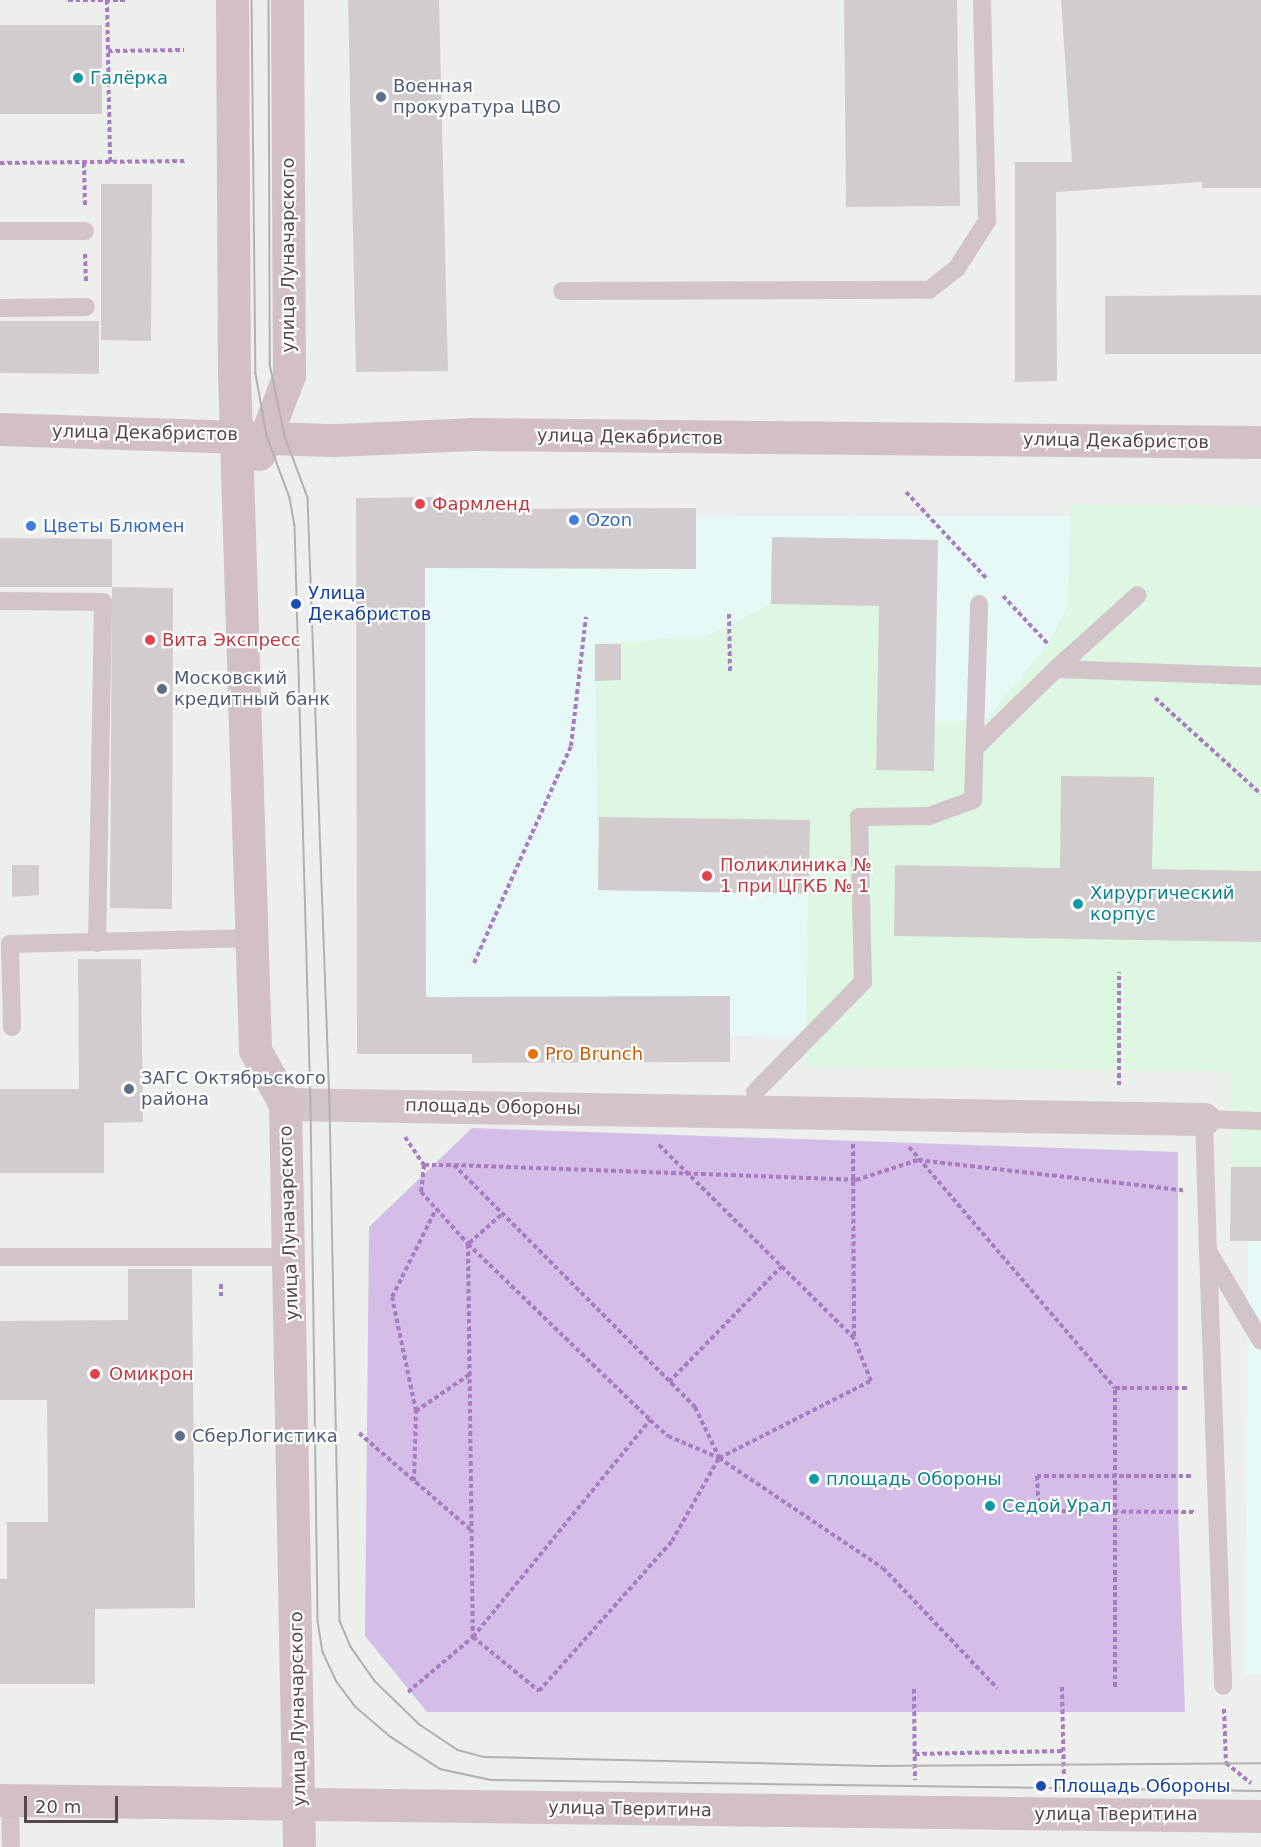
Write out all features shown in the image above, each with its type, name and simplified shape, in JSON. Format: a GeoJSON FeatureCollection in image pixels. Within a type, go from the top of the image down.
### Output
{"type":"FeatureCollection","features":[{"type":"Feature","properties":{"kind":"street","name":"улица Луначарского"},"geometry":{"type":"LineString","coordinates":[[232,0],[235,434],[254,938],[255,1050],[285,1104],[291,1257],[299,1847]]}},
{"type":"Feature","properties":{"kind":"street","name":"улица Луначарского"},"geometry":{"type":"LineString","coordinates":[[237,499],[267,436],[289,375],[287,0]]}},
{"type":"Feature","properties":{"kind":"street","name":"улица Декабристов"},"geometry":{"type":"LineString","coordinates":[[0,429],[267,436],[1261,442]]}},
{"type":"Feature","properties":{"kind":"street","name":"площадь Обороны"},"geometry":{"type":"LineString","coordinates":[[285,1104],[884,1116],[1204,1119]]}},
{"type":"Feature","properties":{"kind":"street","name":"улица Тверитина"},"geometry":{"type":"LineString","coordinates":[[5,1800],[298,1800],[367,1806],[1261,1816]]}},
{"type":"Feature","properties":{"kind":"lane"},"geometry":{"type":"LineString","coordinates":[[562,291],[929,290],[957,268],[987,221],[982,0]]}},
{"type":"Feature","properties":{"kind":"lane"},"geometry":{"type":"LineString","coordinates":[[0,231],[85,231]]}},
{"type":"Feature","properties":{"kind":"lane"},"geometry":{"type":"LineString","coordinates":[[0,308],[86,307]]}},
{"type":"Feature","properties":{"kind":"lane"},"geometry":{"type":"LineString","coordinates":[[975,748],[1056,669],[1138,595]]}},
{"type":"Feature","properties":{"kind":"lane"},"geometry":{"type":"LineString","coordinates":[[0,601],[103,602],[97,944]]}},
{"type":"Feature","properties":{"kind":"lane"},"geometry":{"type":"LineString","coordinates":[[755,1092],[863,982],[859,817],[929,816],[973,800],[979,604]]}},
{"type":"Feature","properties":{"kind":"lane"},"geometry":{"type":"LineString","coordinates":[[1056,669],[1261,676]]}},
{"type":"Feature","properties":{"kind":"lane"},"geometry":{"type":"LineString","coordinates":[[12,1027],[10,944],[97,944],[254,938]]}},
{"type":"Feature","properties":{"kind":"lane"},"geometry":{"type":"LineString","coordinates":[[1223,1686],[1204,1119],[1261,1121]]}},
{"type":"Feature","properties":{"kind":"lane"},"geometry":{"type":"LineString","coordinates":[[1208,1251],[1261,1341]]}},
{"type":"Feature","properties":{"kind":"lane"},"geometry":{"type":"LineString","coordinates":[[0,1257],[291,1257]]}},
{"type":"Feature","properties":{"kind":"lane"},"geometry":{"type":"LineString","coordinates":[[5,1800],[11,1847]]}},
{"type":"Feature","properties":{"kind":"path"},"geometry":{"type":"LineString","coordinates":[[68,0],[127,0]]}},
{"type":"Feature","properties":{"kind":"path"},"geometry":{"type":"LineString","coordinates":[[107,0],[110,162]]}},
{"type":"Feature","properties":{"kind":"path"},"geometry":{"type":"LineString","coordinates":[[108,51],[184,50]]}},
{"type":"Feature","properties":{"kind":"path"},"geometry":{"type":"LineString","coordinates":[[0,163],[186,161]]}},
{"type":"Feature","properties":{"kind":"path"},"geometry":{"type":"LineString","coordinates":[[729,614],[730,671]]}},
{"type":"Feature","properties":{"kind":"path"},"geometry":{"type":"LineString","coordinates":[[474,963],[571,746],[586,617]]}},
{"type":"Feature","properties":{"kind":"path"},"geometry":{"type":"LineString","coordinates":[[1119,972],[1119,1097]]}},
{"type":"Feature","properties":{"kind":"path"},"geometry":{"type":"LineString","coordinates":[[626,1110],[688,1176],[854,1338]]}},
{"type":"Feature","properties":{"kind":"path"},"geometry":{"type":"LineString","coordinates":[[473,1637],[539,1691],[672,1541],[720,1458],[871,1381],[854,1338],[856,1180],[851,1115]]}},
{"type":"Feature","properties":{"kind":"path"},"geometry":{"type":"LineString","coordinates":[[884,1116],[918,1160],[1115,1388],[1113,1511],[1115,1687]]}},
{"type":"Feature","properties":{"kind":"path"},"geometry":{"type":"LineString","coordinates":[[400,1129],[424,1165],[422,1192],[436,1209],[468,1244],[650,1420],[668,1436],[720,1458],[883,1568],[997,1688]]}},
{"type":"Feature","properties":{"kind":"path"},"geometry":{"type":"LineString","coordinates":[[424,1165],[688,1176],[856,1180],[918,1160],[1207,1192]]}},
{"type":"Feature","properties":{"kind":"path"},"geometry":{"type":"LineString","coordinates":[[454,1165],[501,1215],[695,1407],[720,1458]]}},
{"type":"Feature","properties":{"kind":"path"},"geometry":{"type":"LineString","coordinates":[[414,1481],[416,1411],[392,1297],[436,1209]]}},
{"type":"Feature","properties":{"kind":"path"},"geometry":{"type":"LineString","coordinates":[[473,1637],[468,1244],[501,1215]]}},
{"type":"Feature","properties":{"kind":"path"},"geometry":{"type":"LineString","coordinates":[[669,1382],[781,1267]]}},
{"type":"Feature","properties":{"kind":"path"},"geometry":{"type":"LineString","coordinates":[[416,1411],[470,1374]]}},
{"type":"Feature","properties":{"kind":"path"},"geometry":{"type":"LineString","coordinates":[[1115,1388],[1213,1388]]}},
{"type":"Feature","properties":{"kind":"path"},"geometry":{"type":"LineString","coordinates":[[408,1692],[473,1637],[650,1420]]}},
{"type":"Feature","properties":{"kind":"path"},"geometry":{"type":"LineString","coordinates":[[359,1433],[472,1531]]}},
{"type":"Feature","properties":{"kind":"path"},"geometry":{"type":"LineString","coordinates":[[1216,1476],[1038,1476],[1039,1511],[1217,1513]]}},
{"type":"Feature","properties":{"kind":"path"},"geometry":{"type":"LineString","coordinates":[[1223,1686],[1226,1763],[1261,1791]]}},
{"type":"Feature","properties":{"kind":"path"},"geometry":{"type":"LineString","coordinates":[[1062,1687],[1064,1793]]}},
{"type":"Feature","properties":{"kind":"path"},"geometry":{"type":"LineString","coordinates":[[914,1689],[915,1786]]}},
{"type":"Feature","properties":{"kind":"path"},"geometry":{"type":"LineString","coordinates":[[915,1754],[1063,1751]]}},
{"type":"Feature","properties":{"kind":"shaded area"},"geometry":{"type":"Polygon","coordinates":[[[1070,505],[1261,507],[1261,1241],[1230,1241],[1229,1071],[805,1067],[808,894],[598,890],[595,644],[707,636],[771,604],[772,537],[938,540],[935,722],[986,720],[1048,644],[1068,606],[1070,505]]]}},
{"type":"Feature","properties":{"kind":"shaded area"},"geometry":{"type":"Polygon","coordinates":[[[394,515],[1261,516],[1261,1675],[1245,1675],[1249,1047],[391,1029],[394,515]]]}},
{"type":"Feature","properties":{"kind":"shaded area"},"geometry":{"type":"Polygon","coordinates":[[[472,1128],[1178,1152],[1178,1512],[1185,1712],[427,1712],[365,1636],[369,1227],[472,1128]]]}},
{"type":"Feature","properties":{"kind":"building"},"geometry":{"type":"Polygon","coordinates":[[[348,0],[439,0],[448,371],[356,372],[348,0]]]}},
{"type":"Feature","properties":{"kind":"building"},"geometry":{"type":"Polygon","coordinates":[[[844,0],[957,0],[960,206],[846,207],[844,0]]]}},
{"type":"Feature","properties":{"kind":"building"},"geometry":{"type":"Polygon","coordinates":[[[1061,0],[1261,0],[1261,188],[1202,188],[1202,182],[1056,192],[1057,381],[1015,382],[1015,162],[1072,162],[1061,0]]]}},
{"type":"Feature","properties":{"kind":"building"},"geometry":{"type":"Polygon","coordinates":[[[0,25],[102,25],[102,114],[0,114],[0,25]]]}},
{"type":"Feature","properties":{"kind":"building"},"geometry":{"type":"Polygon","coordinates":[[[101,184],[152,184],[151,341],[101,340],[101,184]]]}},
{"type":"Feature","properties":{"kind":"building"},"geometry":{"type":"Polygon","coordinates":[[[1261,295],[1261,354],[1105,354],[1105,296],[1261,295]]]}},
{"type":"Feature","properties":{"kind":"building"},"geometry":{"type":"Polygon","coordinates":[[[0,321],[99,321],[99,374],[0,373],[0,321]]]}},
{"type":"Feature","properties":{"kind":"building"},"geometry":{"type":"Polygon","coordinates":[[[436,497],[436,509],[696,508],[696,569],[425,568],[426,997],[730,996],[730,1062],[472,1063],[472,1054],[357,1054],[356,498],[436,497]]]}},
{"type":"Feature","properties":{"kind":"building"},"geometry":{"type":"Polygon","coordinates":[[[772,537],[938,540],[934,771],[876,770],[879,606],[771,604],[772,537]]]}},
{"type":"Feature","properties":{"kind":"building"},"geometry":{"type":"Polygon","coordinates":[[[0,538],[112,539],[112,587],[0,587],[0,538]]]}},
{"type":"Feature","properties":{"kind":"building"},"geometry":{"type":"Polygon","coordinates":[[[112,587],[173,588],[172,909],[110,908],[112,587]]]}},
{"type":"Feature","properties":{"kind":"building"},"geometry":{"type":"Polygon","coordinates":[[[595,644],[621,644],[621,680],[595,681],[595,644]]]}},
{"type":"Feature","properties":{"kind":"building","name":"Хирургический корпус"},"geometry":{"type":"Polygon","coordinates":[[[1061,776],[1154,777],[1152,869],[1261,871],[1261,942],[894,936],[895,865],[1060,868],[1061,776]]]}},
{"type":"Feature","properties":{"kind":"building"},"geometry":{"type":"Polygon","coordinates":[[[599,817],[810,820],[809,894],[598,890],[599,817]]]}},
{"type":"Feature","properties":{"kind":"building"},"geometry":{"type":"Polygon","coordinates":[[[12,865],[39,865],[39,895],[12,897],[12,865]]]}},
{"type":"Feature","properties":{"kind":"building"},"geometry":{"type":"Polygon","coordinates":[[[78,959],[141,959],[143,1122],[104,1123],[104,1173],[0,1173],[0,1089],[79,1089],[78,959]]]}},
{"type":"Feature","properties":{"kind":"building"},"geometry":{"type":"Polygon","coordinates":[[[1231,1167],[1261,1167],[1261,1241],[1230,1241],[1231,1167]]]}},
{"type":"Feature","properties":{"kind":"building"},"geometry":{"type":"Polygon","coordinates":[[[128,1269],[192,1269],[195,1608],[95,1609],[95,1684],[0,1684],[0,1579],[7,1579],[7,1522],[48,1522],[47,1400],[0,1400],[0,1321],[128,1320],[128,1269]]]}},
{"type":"Feature","properties":{"kind":"tram line"},"geometry":{"type":"LineString","coordinates":[[252,0],[256,374],[267,436],[290,498],[295,525],[311,1104],[318,1621],[323,1652],[337,1682],[356,1707],[391,1737],[440,1769],[491,1780],[1261,1791]]}},
{"type":"Feature","properties":{"kind":"tram line"},"geometry":{"type":"LineString","coordinates":[[269,0],[270,364],[285,436],[308,498],[330,1104],[340,1621],[351,1647],[375,1681],[419,1724],[458,1750],[485,1757],[877,1766],[1261,1763]]}},
{"type":"Feature","properties":{"kind":"place","name":"Галёрка"},"geometry":{"type":"Point","coordinates":[78,78]}},
{"type":"Feature","properties":{"kind":"place","name":"Военная прокуратура ЦВО"},"geometry":{"type":"Point","coordinates":[381,97]}},
{"type":"Feature","properties":{"kind":"place","name":"Фармленд"},"geometry":{"type":"Point","coordinates":[420,504]}},
{"type":"Feature","properties":{"kind":"place","name":"Ozon"},"geometry":{"type":"Point","coordinates":[574,520]}},
{"type":"Feature","properties":{"kind":"place","name":"Цветы Блюмен"},"geometry":{"type":"Point","coordinates":[31,526]}},
{"type":"Feature","properties":{"kind":"place","name":"Улица Декабристов"},"geometry":{"type":"Point","coordinates":[296,604]}},
{"type":"Feature","properties":{"kind":"place","name":"Вита Экспресс"},"geometry":{"type":"Point","coordinates":[150,640]}},
{"type":"Feature","properties":{"kind":"place","name":"Московский кредитный банк"},"geometry":{"type":"Point","coordinates":[162,689]}},
{"type":"Feature","properties":{"kind":"place","name":"Поликлиника № 1 при ЦГКБ № 1"},"geometry":{"type":"Point","coordinates":[707,876]}},
{"type":"Feature","properties":{"kind":"place","name":"Хирургический корпус"},"geometry":{"type":"Point","coordinates":[1078,904]}},
{"type":"Feature","properties":{"kind":"place","name":"Pro Brunch"},"geometry":{"type":"Point","coordinates":[533,1054]}},
{"type":"Feature","properties":{"kind":"place","name":"ЗАГС Октябрьского района"},"geometry":{"type":"Point","coordinates":[129,1089]}},
{"type":"Feature","properties":{"kind":"place","name":"Омикрон"},"geometry":{"type":"Point","coordinates":[95,1374]}},
{"type":"Feature","properties":{"kind":"place","name":"СберЛогистика"},"geometry":{"type":"Point","coordinates":[180,1436]}},
{"type":"Feature","properties":{"kind":"place","name":"площадь Обороны"},"geometry":{"type":"Point","coordinates":[814,1479]}},
{"type":"Feature","properties":{"kind":"place","name":"Седой Урал"},"geometry":{"type":"Point","coordinates":[990,1506]}},
{"type":"Feature","properties":{"kind":"place","name":"Площадь Обороны"},"geometry":{"type":"Point","coordinates":[1041,1786]}}]}
